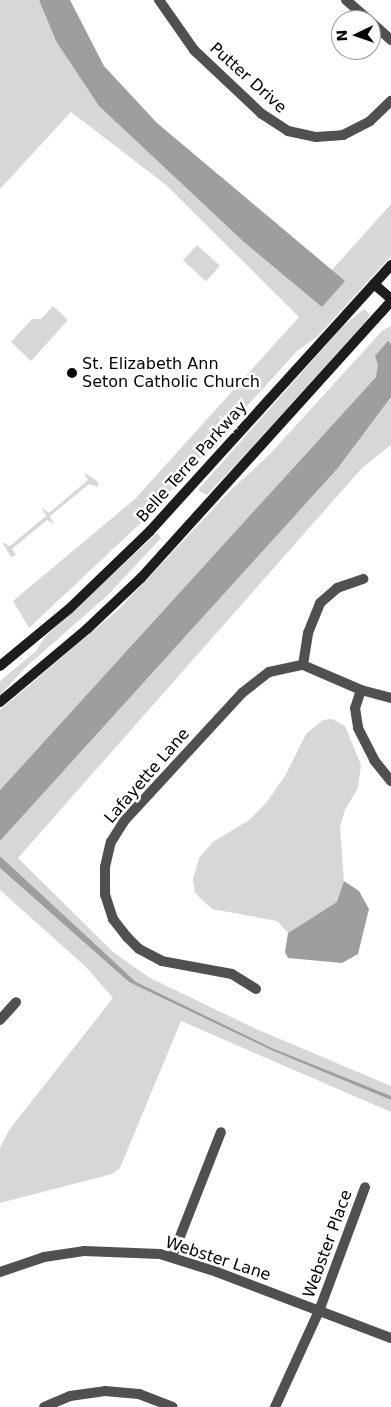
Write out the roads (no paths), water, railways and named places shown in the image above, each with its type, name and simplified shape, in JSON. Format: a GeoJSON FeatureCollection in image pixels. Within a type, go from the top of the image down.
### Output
{"type":"FeatureCollection","features":[{"type":"Feature","properties":{"kind":"main road","name":"Belle Terre Parkway"},"geometry":{"type":"LineString","coordinates":[[0,666],[69,609],[150,531],[391,264]]}},
{"type":"Feature","properties":{"kind":"main road"},"geometry":{"type":"LineString","coordinates":[[0,702],[87,629],[141,578],[391,300],[374,284]]}},
{"type":"Feature","properties":{"kind":"street","name":"Putter Drive"},"geometry":{"type":"LineString","coordinates":[[159,0],[194,50],[262,114],[288,131],[316,137],[343,135],[370,121],[391,101]]}},
{"type":"Feature","properties":{"kind":"street"},"geometry":{"type":"LineString","coordinates":[[346,0],[357,10]]}},
{"type":"Feature","properties":{"kind":"street"},"geometry":{"type":"LineString","coordinates":[[381,31],[391,40]]}},
{"type":"Feature","properties":{"kind":"street"},"geometry":{"type":"LineString","coordinates":[[363,579],[337,588],[320,603],[308,634],[303,665],[362,690],[391,698]]}},
{"type":"Feature","properties":{"kind":"street","name":"Lafayette Lane"},"geometry":{"type":"LineString","coordinates":[[256,989],[239,976],[170,964],[139,949],[121,930],[109,908],[104,887],[106,861],[111,842],[124,821],[251,684],[269,672],[303,665]]}},
{"type":"Feature","properties":{"kind":"street"},"geometry":{"type":"LineString","coordinates":[[362,690],[355,708],[358,728],[374,760],[391,781]]}},
{"type":"Feature","properties":{"kind":"street"},"geometry":{"type":"LineString","coordinates":[[0,1020],[16,1002]]}},
{"type":"Feature","properties":{"kind":"street"},"geometry":{"type":"LineString","coordinates":[[172,1257],[221,1132]]}},
{"type":"Feature","properties":{"kind":"street","name":"Webster Place"},"geometry":{"type":"LineString","coordinates":[[275,1407],[319,1311],[365,1187]]}},
{"type":"Feature","properties":{"kind":"street","name":"Webster Lane"},"geometry":{"type":"LineString","coordinates":[[0,1272],[44,1257],[84,1251],[128,1251],[172,1257],[391,1338]]}},
{"type":"Feature","properties":{"kind":"street"},"geometry":{"type":"LineString","coordinates":[[44,1407],[70,1396],[105,1391],[139,1394],[173,1407]]}},
{"type":"Feature","properties":{"kind":"place","name":"St. Elizabeth Ann Seton Catholic Church"},"geometry":{"type":"Point","coordinates":[72,373]}}]}
